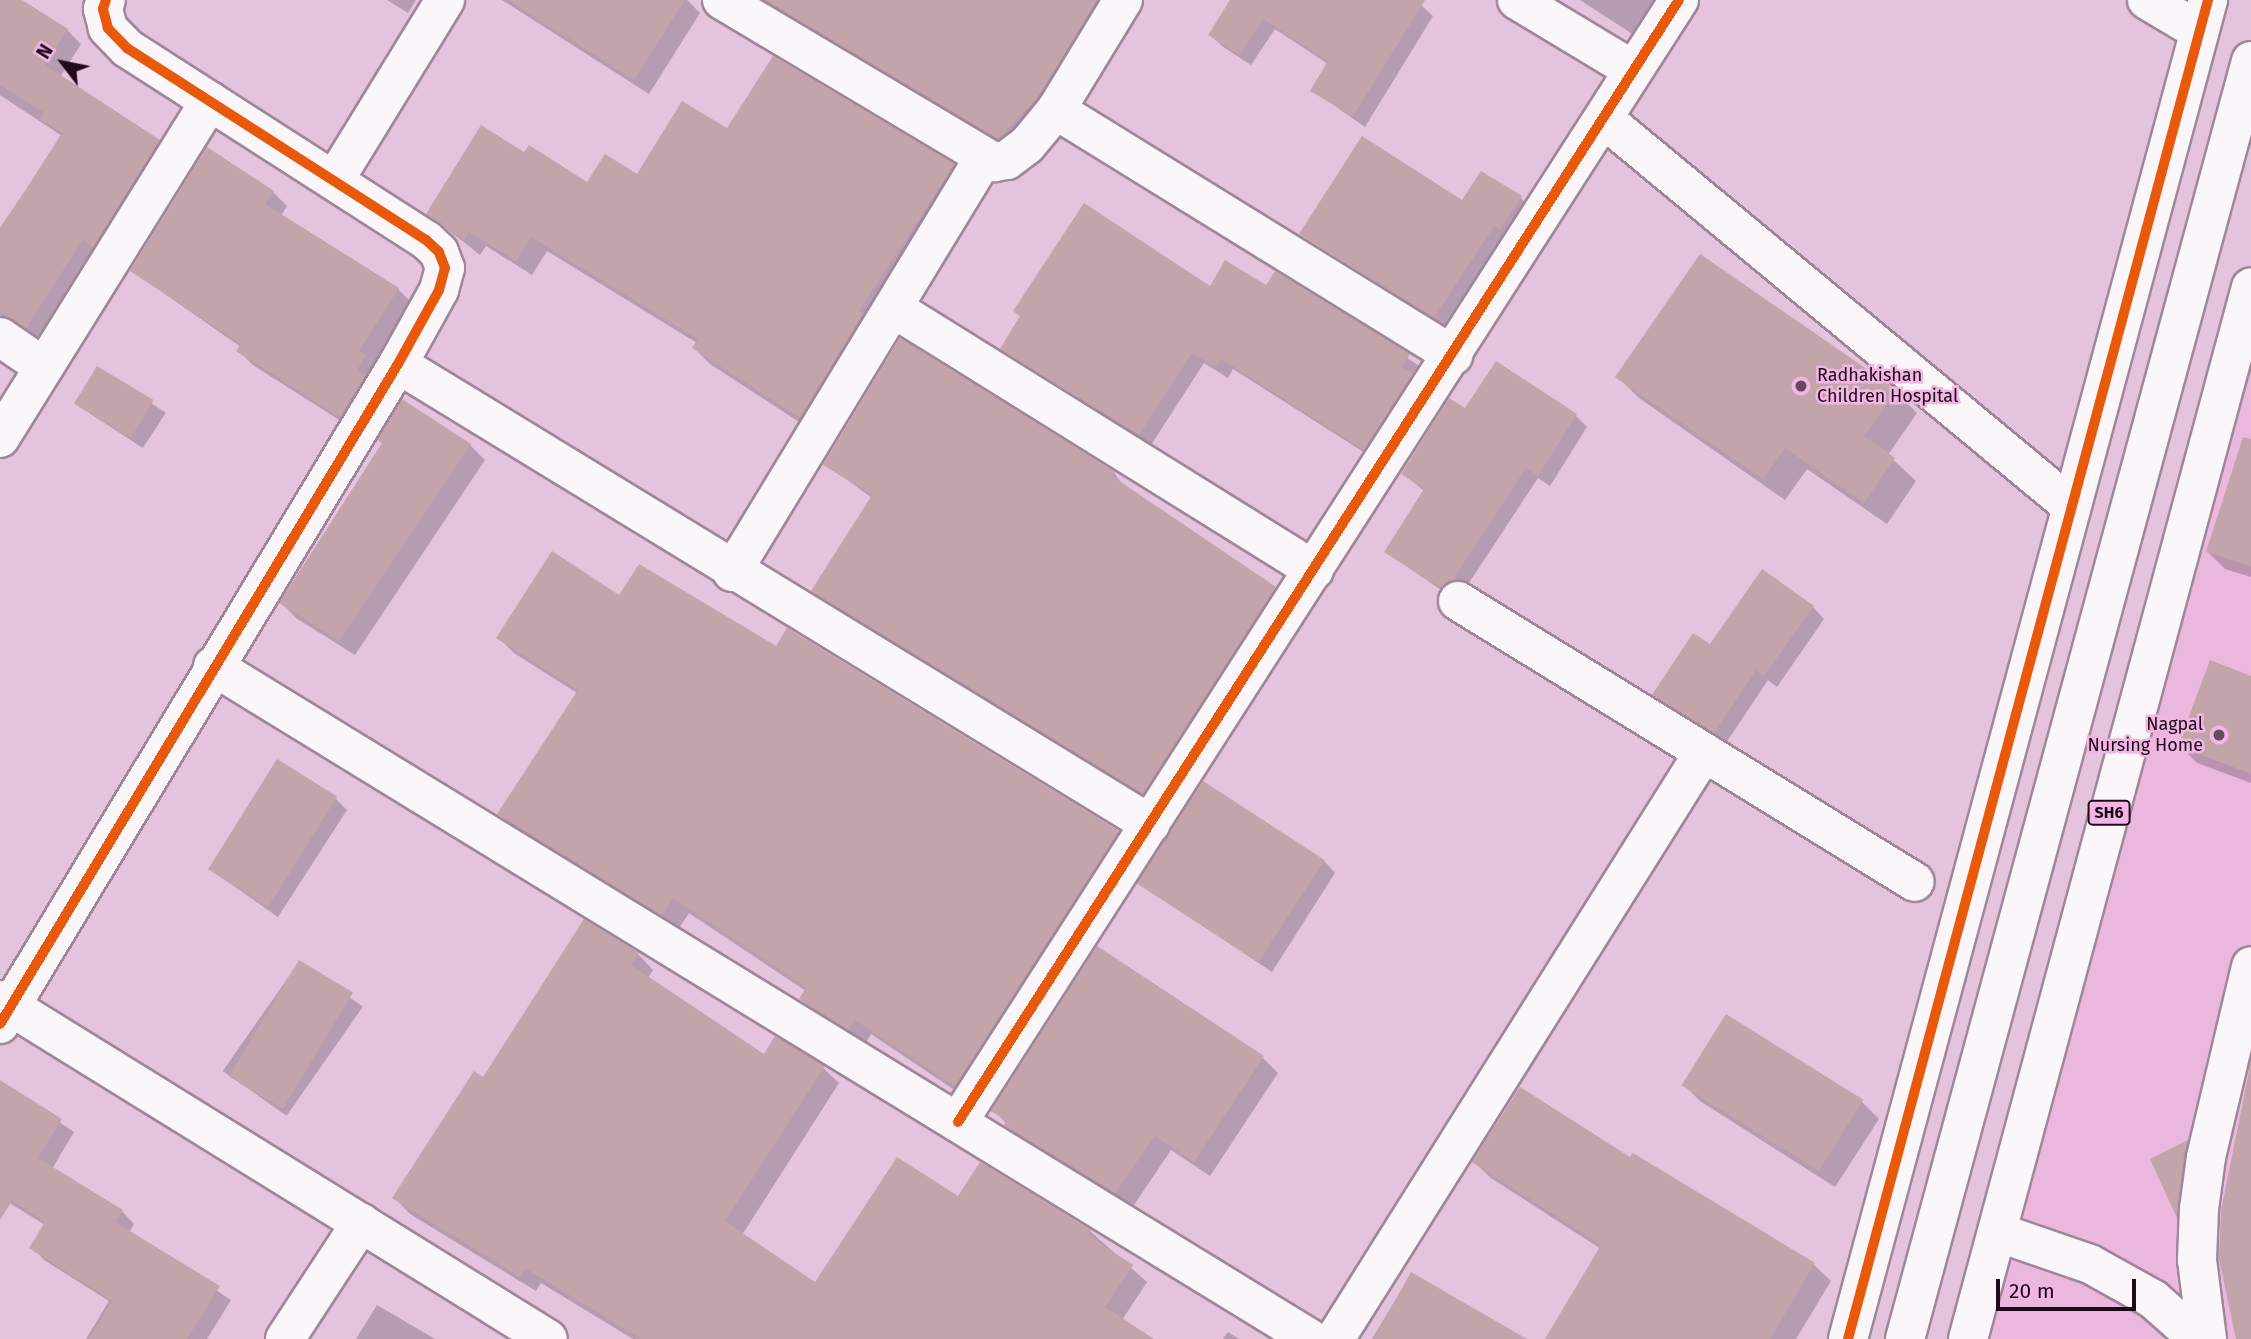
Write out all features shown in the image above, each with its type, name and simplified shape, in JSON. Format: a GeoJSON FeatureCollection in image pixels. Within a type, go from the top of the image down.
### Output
{"type":"FeatureCollection","features":[{"type":"Feature","properties":{"kind":"street"},"geometry":{"type":"LineString","coordinates":[[106,0],[103,9],[108,28],[127,48],[335,179],[426,240],[439,252],[445,268],[439,290],[398,364],[3,1010],[361,1223],[548,1339]]}},
{"type":"Feature","properties":{"kind":"street"},"geometry":{"type":"LineString","coordinates":[[335,179],[444,0]]}},
{"type":"Feature","properties":{"kind":"street"},"geometry":{"type":"LineString","coordinates":[[743,5],[994,162],[1007,160],[1027,145],[1056,110],[1123,0]]}},
{"type":"Feature","properties":{"kind":"street"},"geometry":{"type":"LineString","coordinates":[[1517,0],[1633,70]]}},
{"type":"Feature","properties":{"kind":"street"},"geometry":{"type":"LineString","coordinates":[[958,1122],[1679,0]]}},
{"type":"Feature","properties":{"kind":"street"},"geometry":{"type":"LineString","coordinates":[[1848,1339],[2070,505],[2204,15],[2147,0]]}},
{"type":"Feature","properties":{"kind":"street"},"geometry":{"type":"LineString","coordinates":[[1905,1339],[2251,61]]}},
{"type":"Feature","properties":{"kind":"street"},"geometry":{"type":"LineString","coordinates":[[0,438],[210,101]]}},
{"type":"Feature","properties":{"kind":"street"},"geometry":{"type":"LineString","coordinates":[[1056,110],[1453,355]]}},
{"type":"Feature","properties":{"kind":"street"},"geometry":{"type":"LineString","coordinates":[[1604,119],[2070,505]]}},
{"type":"Feature","properties":{"kind":"street"},"geometry":{"type":"LineString","coordinates":[[732,572],[984,158]]}},
{"type":"Feature","properties":{"kind":"street","name":"SH6"},"geometry":{"type":"LineString","coordinates":[[1968,1339],[2251,287]]}},
{"type":"Feature","properties":{"kind":"street"},"geometry":{"type":"LineString","coordinates":[[893,308],[1314,570]]}},
{"type":"Feature","properties":{"kind":"street"},"geometry":{"type":"LineString","coordinates":[[0,337],[44,367]]}},
{"type":"Feature","properties":{"kind":"street"},"geometry":{"type":"LineString","coordinates":[[398,364],[732,572],[1150,824]]}},
{"type":"Feature","properties":{"kind":"street"},"geometry":{"type":"LineString","coordinates":[[1458,601],[1916,882]]}},
{"type":"Feature","properties":{"kind":"street"},"geometry":{"type":"LineString","coordinates":[[213,666],[1311,1339]]}},
{"type":"Feature","properties":{"kind":"street"},"geometry":{"type":"LineString","coordinates":[[1335,1339],[1704,752]]}},
{"type":"Feature","properties":{"kind":"street"},"geometry":{"type":"LineString","coordinates":[[2207,1339],[2197,1260],[2199,1209],[2206,1157],[2251,966]]}},
{"type":"Feature","properties":{"kind":"street"},"geometry":{"type":"LineString","coordinates":[[285,1339],[361,1223]]}},
{"type":"Feature","properties":{"kind":"street"},"geometry":{"type":"LineString","coordinates":[[1997,1232],[2090,1264],[2153,1299],[2198,1339]]}},
{"type":"Feature","properties":{"kind":"shaded area"},"geometry":{"type":"Polygon","coordinates":[[[2251,367],[2251,1339],[1975,1339],[2078,980],[2251,367]]]}},
{"type":"Feature","properties":{"kind":"building"},"geometry":{"type":"Polygon","coordinates":[[[0,0],[22,0],[68,29],[45,65],[160,140],[93,247],[83,240],[26,328],[0,312],[0,230],[62,133],[40,119],[45,113],[0,85],[0,0]]]}},
{"type":"Feature","properties":{"kind":"building"},"geometry":{"type":"Polygon","coordinates":[[[508,0],[685,0],[634,80],[508,0]]]}},
{"type":"Feature","properties":{"kind":"building"},"geometry":{"type":"Polygon","coordinates":[[[765,0],[1097,0],[1038,97],[998,139],[765,0]]]}},
{"type":"Feature","properties":{"kind":"building"},"geometry":{"type":"Polygon","coordinates":[[[1230,0],[1425,0],[1353,116],[1310,91],[1328,61],[1263,19],[1239,55],[1208,35],[1230,0]]]}},
{"type":"Feature","properties":{"kind":"building"},"geometry":{"type":"Polygon","coordinates":[[[773,56],[955,164],[859,311],[863,314],[800,418],[692,348],[698,339],[531,237],[516,261],[469,232],[464,240],[426,214],[481,125],[524,152],[529,145],[587,182],[605,154],[637,174],[682,101],[727,128],[773,56]]]}},
{"type":"Feature","properties":{"kind":"building"},"geometry":{"type":"Polygon","coordinates":[[[1362,136],[1462,200],[1481,171],[1522,196],[1500,230],[1494,226],[1434,318],[1299,234],[1362,136]]]}},
{"type":"Feature","properties":{"kind":"building"},"geometry":{"type":"Polygon","coordinates":[[[207,147],[274,191],[265,204],[399,288],[359,351],[366,355],[357,370],[366,375],[340,417],[236,351],[241,344],[130,271],[207,147]]]}},
{"type":"Feature","properties":{"kind":"building"},"geometry":{"type":"Polygon","coordinates":[[[1084,203],[1210,286],[1225,260],[1266,285],[1275,271],[1410,354],[1402,367],[1413,374],[1364,450],[1221,359],[1216,367],[1192,353],[1139,435],[1000,349],[1020,316],[1013,311],[1084,203]]]}},
{"type":"Feature","properties":{"kind":"building"},"geometry":{"type":"Polygon","coordinates":[[[1700,254],[1897,390],[1864,436],[1895,458],[1864,503],[1785,448],[1763,479],[1615,377],[1700,254]]]}},
{"type":"Feature","properties":{"kind":"building"},"geometry":{"type":"Polygon","coordinates":[[[900,338],[1115,472],[1112,476],[1276,587],[1143,794],[811,591],[872,495],[823,465],[900,338]]]}},
{"type":"Feature","properties":{"kind":"building"},"geometry":{"type":"Polygon","coordinates":[[[1496,361],[1577,414],[1538,476],[1526,468],[1452,581],[1441,588],[1384,552],[1424,489],[1401,474],[1449,398],[1465,408],[1496,361]]]}},
{"type":"Feature","properties":{"kind":"building"},"geometry":{"type":"Polygon","coordinates":[[[97,366],[154,400],[131,438],[74,404],[97,366]]]}},
{"type":"Feature","properties":{"kind":"building"},"geometry":{"type":"Polygon","coordinates":[[[402,399],[471,444],[339,641],[279,603],[382,443],[377,440],[402,399]]]}},
{"type":"Feature","properties":{"kind":"building"},"geometry":{"type":"Polygon","coordinates":[[[2243,437],[2251,439],[2251,566],[2206,552],[2243,437]]]}},
{"type":"Feature","properties":{"kind":"building"},"geometry":{"type":"Polygon","coordinates":[[[552,551],[619,595],[639,564],[776,646],[787,628],[1119,831],[955,1086],[855,1020],[848,1030],[799,999],[806,987],[673,898],[662,916],[497,814],[578,690],[496,638],[552,551]]]}},
{"type":"Feature","properties":{"kind":"building"},"geometry":{"type":"Polygon","coordinates":[[[1762,569],[1814,606],[1764,676],[1756,670],[1714,733],[1652,695],[1693,633],[1710,644],[1762,569]]]}},
{"type":"Feature","properties":{"kind":"building"},"geometry":{"type":"Polygon","coordinates":[[[2210,660],[2251,676],[2251,774],[2178,746],[2210,660]]]}},
{"type":"Feature","properties":{"kind":"building"},"geometry":{"type":"Polygon","coordinates":[[[277,759],[337,797],[268,907],[208,869],[277,759]]]}},
{"type":"Feature","properties":{"kind":"building"},"geometry":{"type":"Polygon","coordinates":[[[1203,781],[1325,860],[1258,962],[1137,883],[1203,781]]]}},
{"type":"Feature","properties":{"kind":"building"},"geometry":{"type":"Polygon","coordinates":[[[584,919],[639,953],[631,965],[764,1054],[775,1036],[825,1066],[725,1221],[729,1224],[815,1282],[897,1157],[958,1196],[980,1162],[1091,1230],[1087,1235],[1133,1265],[1105,1307],[1154,1339],[641,1339],[525,1268],[520,1277],[392,1198],[474,1071],[483,1077],[584,919]]]}},
{"type":"Feature","properties":{"kind":"building"},"geometry":{"type":"Polygon","coordinates":[[[1097,946],[1264,1056],[1194,1162],[1155,1136],[1115,1193],[1004,1125],[1007,1121],[991,1111],[1097,946]]]}},
{"type":"Feature","properties":{"kind":"building"},"geometry":{"type":"Polygon","coordinates":[[[299,960],[353,992],[283,1109],[229,1077],[299,960]]]}},
{"type":"Feature","properties":{"kind":"building"},"geometry":{"type":"Polygon","coordinates":[[[1726,1014],[1863,1100],[1819,1171],[1681,1085],[1726,1014]]]}},
{"type":"Feature","properties":{"kind":"building"},"geometry":{"type":"Polygon","coordinates":[[[2251,1061],[2251,1339],[2236,1339],[2219,1259],[2221,1211],[2251,1061]]]}},
{"type":"Feature","properties":{"kind":"building"},"geometry":{"type":"Polygon","coordinates":[[[0,1080],[62,1119],[38,1158],[123,1210],[115,1222],[220,1286],[187,1339],[89,1339],[112,1301],[29,1248],[45,1222],[12,1201],[0,1220],[0,1080]]]}},
{"type":"Feature","properties":{"kind":"building"},"geometry":{"type":"Polygon","coordinates":[[[1520,1087],[1630,1157],[1633,1153],[1815,1263],[1770,1339],[1545,1339],[1601,1245],[1472,1162],[1520,1087]]]}},
{"type":"Feature","properties":{"kind":"building"},"geometry":{"type":"Polygon","coordinates":[[[2188,1140],[2184,1154],[2177,1218],[2150,1159],[2188,1140]]]}},
{"type":"Feature","properties":{"kind":"building"},"geometry":{"type":"Polygon","coordinates":[[[1411,1272],[1527,1339],[1374,1339],[1411,1272]]]}},
{"type":"Feature","properties":{"kind":"cycle path"},"geometry":{"type":"LineString","coordinates":[[0,1024],[398,364],[439,290],[445,268],[439,252],[426,240],[127,48],[108,28],[103,9],[106,0]]}},
{"type":"Feature","properties":{"kind":"cycle path"},"geometry":{"type":"LineString","coordinates":[[958,1122],[1679,0]]}},
{"type":"Feature","properties":{"kind":"cycle path"},"geometry":{"type":"LineString","coordinates":[[1848,1339],[2208,0]]}},
{"type":"Feature","properties":{"kind":"place","name":"Radhakishan Children Hospital"},"geometry":{"type":"Point","coordinates":[1801,386]}},
{"type":"Feature","properties":{"kind":"place","name":"Nagpal Nursing Home"},"geometry":{"type":"Point","coordinates":[2219,735]}}]}
